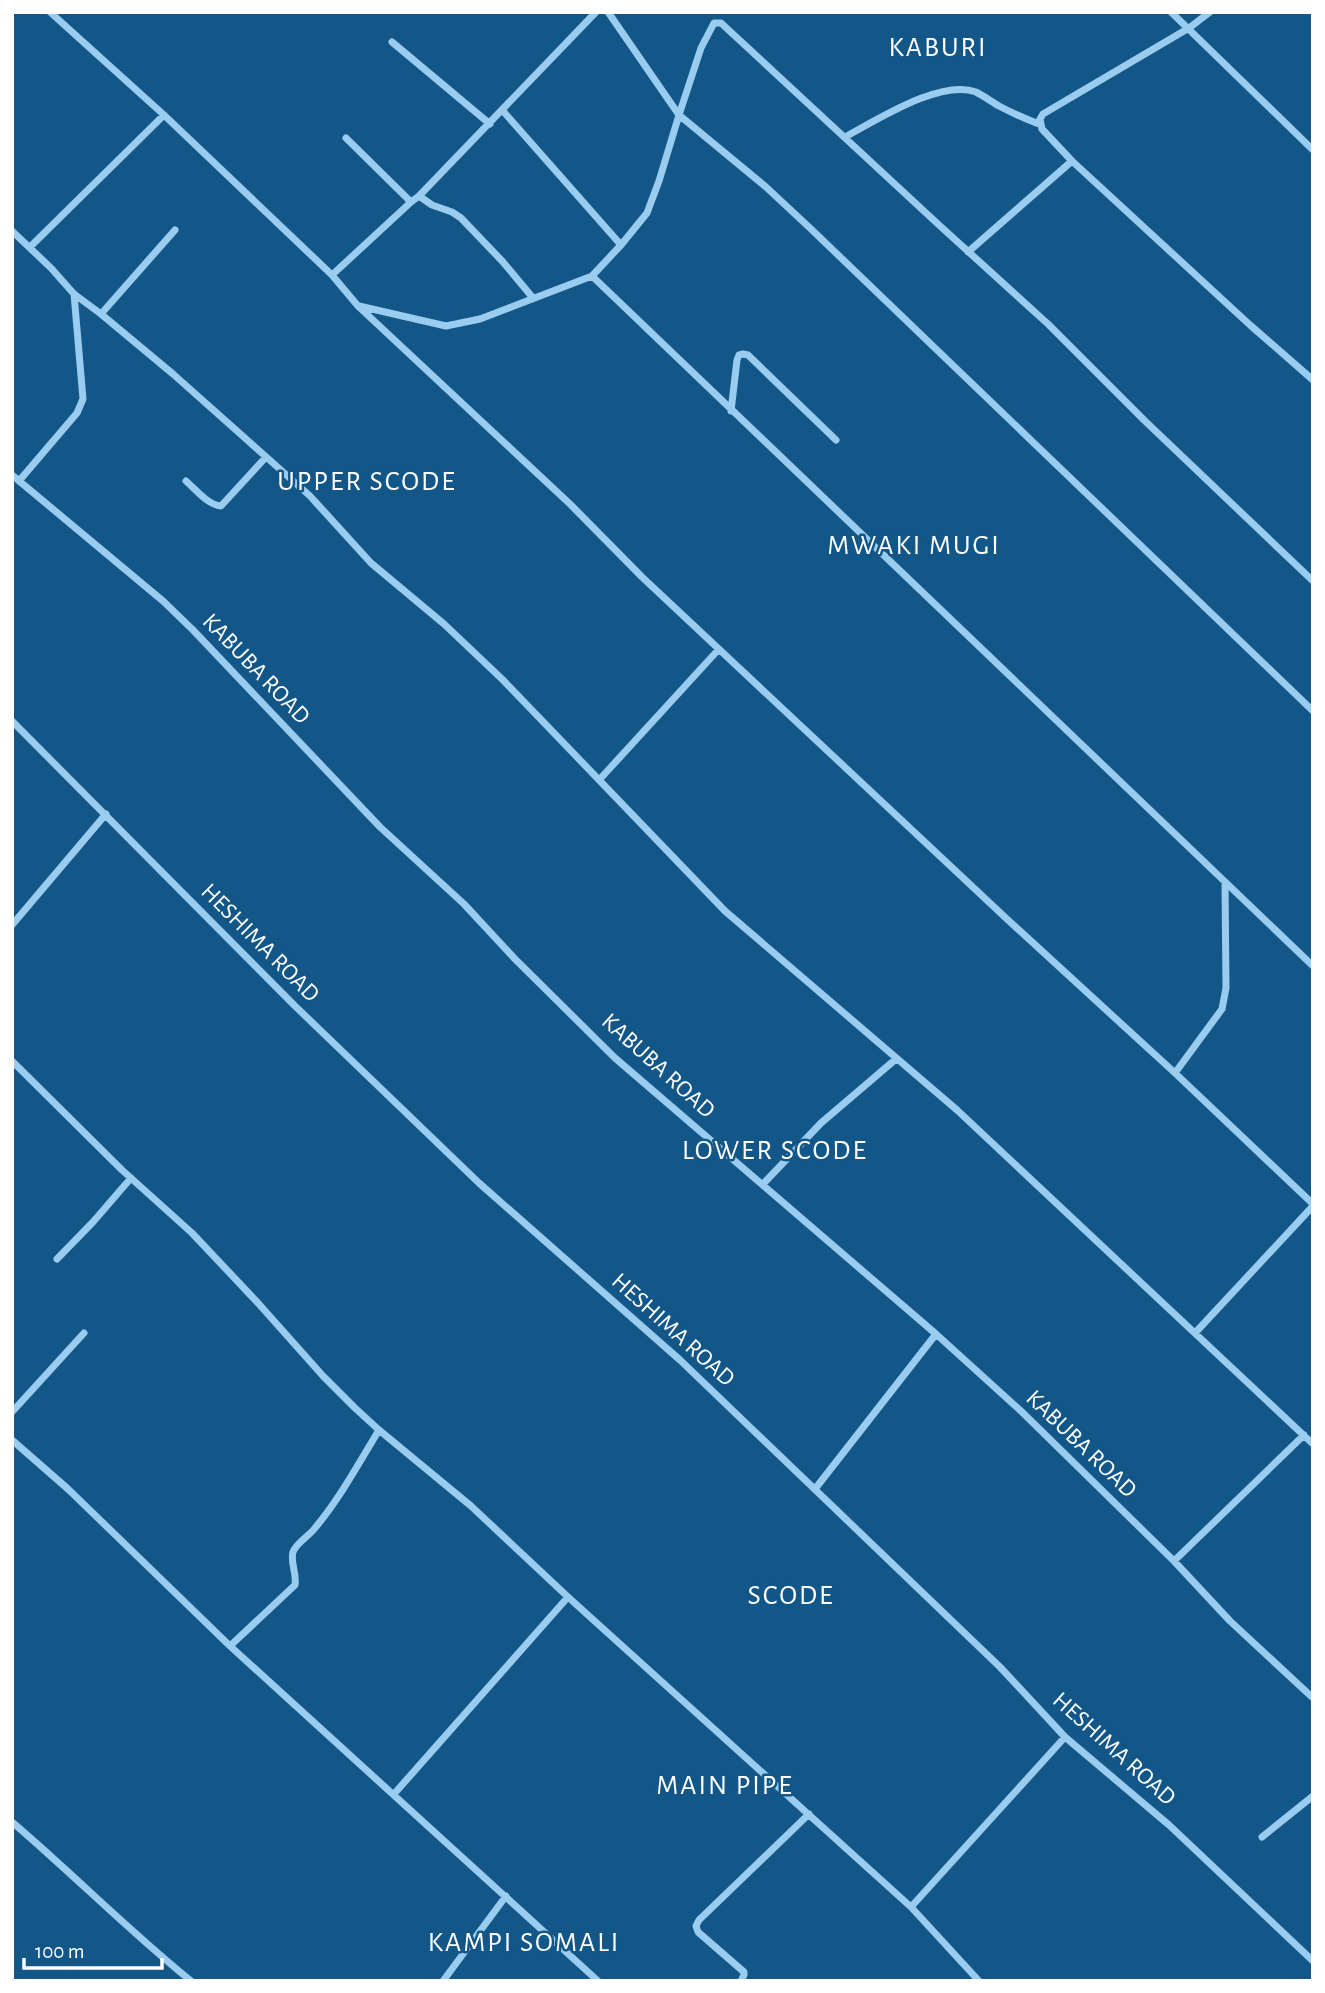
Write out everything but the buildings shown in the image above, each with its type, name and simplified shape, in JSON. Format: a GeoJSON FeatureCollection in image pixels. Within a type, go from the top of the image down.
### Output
{"type":"FeatureCollection","features":[{"type":"Feature","properties":{"kind":"street"},"geometry":{"type":"LineString","coordinates":[[50,12],[164,115],[332,275],[358,306],[570,505],[642,577],[1313,1205],[1195,1333]]}},
{"type":"Feature","properties":{"kind":"street"},"geometry":{"type":"LineString","coordinates":[[332,275],[419,196],[596,12]]}},
{"type":"Feature","properties":{"kind":"street"},"geometry":{"type":"LineString","coordinates":[[608,12],[679,115],[766,187],[840,256],[1313,711]]}},
{"type":"Feature","properties":{"kind":"street"},"geometry":{"type":"LineString","coordinates":[[1171,12],[1313,149]]}},
{"type":"Feature","properties":{"kind":"street"},"geometry":{"type":"LineString","coordinates":[[1039,124],[1043,114],[1189,28],[1210,12]]}},
{"type":"Feature","properties":{"kind":"street"},"geometry":{"type":"LineString","coordinates":[[358,306],[446,326],[480,318],[592,276],[647,213],[701,48],[712,26],[717,22],[1048,324],[1145,421],[1313,581]]}},
{"type":"Feature","properties":{"kind":"street"},"geometry":{"type":"LineString","coordinates":[[392,42],[490,124]]}},
{"type":"Feature","properties":{"kind":"street"},"geometry":{"type":"LineString","coordinates":[[845,137],[915,101],[952,89],[975,92],[998,106],[1039,124],[1072,161],[1313,380]]}},
{"type":"Feature","properties":{"kind":"street"},"geometry":{"type":"LineString","coordinates":[[503,111],[621,245]]}},
{"type":"Feature","properties":{"kind":"street"},"geometry":{"type":"LineString","coordinates":[[30,247],[164,115]]}},
{"type":"Feature","properties":{"kind":"street"},"geometry":{"type":"LineString","coordinates":[[346,138],[411,202]]}},
{"type":"Feature","properties":{"kind":"street"},"geometry":{"type":"LineString","coordinates":[[968,252],[1072,161]]}},
{"type":"Feature","properties":{"kind":"street"},"geometry":{"type":"LineString","coordinates":[[419,196],[461,218],[533,298]]}},
{"type":"Feature","properties":{"kind":"street"},"geometry":{"type":"LineString","coordinates":[[101,314],[175,230]]}},
{"type":"Feature","properties":{"kind":"street"},"geometry":{"type":"LineString","coordinates":[[12,231],[74,293],[310,496],[371,562],[444,624],[503,680],[725,911],[957,1110],[1313,1444]]}},
{"type":"Feature","properties":{"kind":"street"},"geometry":{"type":"LineString","coordinates":[[592,276],[1313,966]]}},
{"type":"Feature","properties":{"kind":"street"},"geometry":{"type":"LineString","coordinates":[[19,481],[77,413],[83,399],[74,293]]}},
{"type":"Feature","properties":{"kind":"street"},"geometry":{"type":"LineString","coordinates":[[731,411],[737,360],[739,355],[748,355],[835,440]]}},
{"type":"Feature","properties":{"kind":"street"},"geometry":{"type":"LineString","coordinates":[[186,481],[212,504],[221,506],[266,457]]}},
{"type":"Feature","properties":{"kind":"street","name":"KABUBA ROAD"},"geometry":{"type":"LineString","coordinates":[[12,475],[193,630],[380,827],[464,904],[615,1058],[936,1334],[1022,1412],[1174,1561],[1230,1621],[1313,1698]]}},
{"type":"Feature","properties":{"kind":"street"},"geometry":{"type":"LineString","coordinates":[[600,779],[719,649]]}},
{"type":"Feature","properties":{"kind":"street","name":"HESHIMA ROAD"},"geometry":{"type":"LineString","coordinates":[[12,721],[295,1006],[479,1183],[680,1360],[1000,1667],[1065,1737],[1169,1825],[1313,1961]]}},
{"type":"Feature","properties":{"kind":"street"},"geometry":{"type":"LineString","coordinates":[[12,925],[106,814]]}},
{"type":"Feature","properties":{"kind":"street"},"geometry":{"type":"LineString","coordinates":[[1175,1073],[1222,1009],[1226,988],[1225,882]]}},
{"type":"Feature","properties":{"kind":"street"},"geometry":{"type":"LineString","coordinates":[[763,1184],[821,1123],[896,1059]]}},
{"type":"Feature","properties":{"kind":"street"},"geometry":{"type":"LineString","coordinates":[[12,1061],[131,1178],[192,1233],[323,1376],[379,1430],[471,1506],[911,1907],[979,1981]]}},
{"type":"Feature","properties":{"kind":"street"},"geometry":{"type":"LineString","coordinates":[[57,1259],[131,1178]]}},
{"type":"Feature","properties":{"kind":"street"},"geometry":{"type":"LineString","coordinates":[[12,1412],[84,1333]]}},
{"type":"Feature","properties":{"kind":"street"},"geometry":{"type":"LineString","coordinates":[[815,1489],[936,1334]]}},
{"type":"Feature","properties":{"kind":"street"},"geometry":{"type":"LineString","coordinates":[[230,1646],[295,1585],[297,1576],[292,1556],[294,1548],[314,1530],[379,1430]]}},
{"type":"Feature","properties":{"kind":"street"},"geometry":{"type":"LineString","coordinates":[[1174,1561],[1304,1435]]}},
{"type":"Feature","properties":{"kind":"street"},"geometry":{"type":"LineString","coordinates":[[12,1440],[68,1489],[230,1646],[598,1981]]}},
{"type":"Feature","properties":{"kind":"street"},"geometry":{"type":"LineString","coordinates":[[394,1794],[568,1597]]}},
{"type":"Feature","properties":{"kind":"street"},"geometry":{"type":"LineString","coordinates":[[911,1907],[1065,1737]]}},
{"type":"Feature","properties":{"kind":"street"},"geometry":{"type":"LineString","coordinates":[[1262,1837],[1313,1796]]}},
{"type":"Feature","properties":{"kind":"street"},"geometry":{"type":"LineString","coordinates":[[741,1981],[744,1972],[698,1932],[696,1926],[699,1920],[809,1814]]}},
{"type":"Feature","properties":{"kind":"street"},"geometry":{"type":"LineString","coordinates":[[12,1822],[191,1981]]}},
{"type":"Feature","properties":{"kind":"street"},"geometry":{"type":"LineString","coordinates":[[443,1981],[506,1896]]}},
{"type":"Feature","properties":{"kind":"district","name":"KABURI"},"geometry":{"type":"Point","coordinates":[938,48]}},
{"type":"Feature","properties":{"kind":"district","name":"UPPER SCODE"},"geometry":{"type":"Point","coordinates":[367,482]}},
{"type":"Feature","properties":{"kind":"district","name":"MWAKI MUGI"},"geometry":{"type":"Point","coordinates":[914,546]}},
{"type":"Feature","properties":{"kind":"district","name":"LOWER SCODE"},"geometry":{"type":"Point","coordinates":[775,1151]}},
{"type":"Feature","properties":{"kind":"district","name":"SCODE"},"geometry":{"type":"Point","coordinates":[791,1596]}},
{"type":"Feature","properties":{"kind":"district","name":"MAIN PIPE"},"geometry":{"type":"Point","coordinates":[725,1786]}},
{"type":"Feature","properties":{"kind":"district","name":"KAMPI SOMALI"},"geometry":{"type":"Point","coordinates":[524,1943]}}]}
